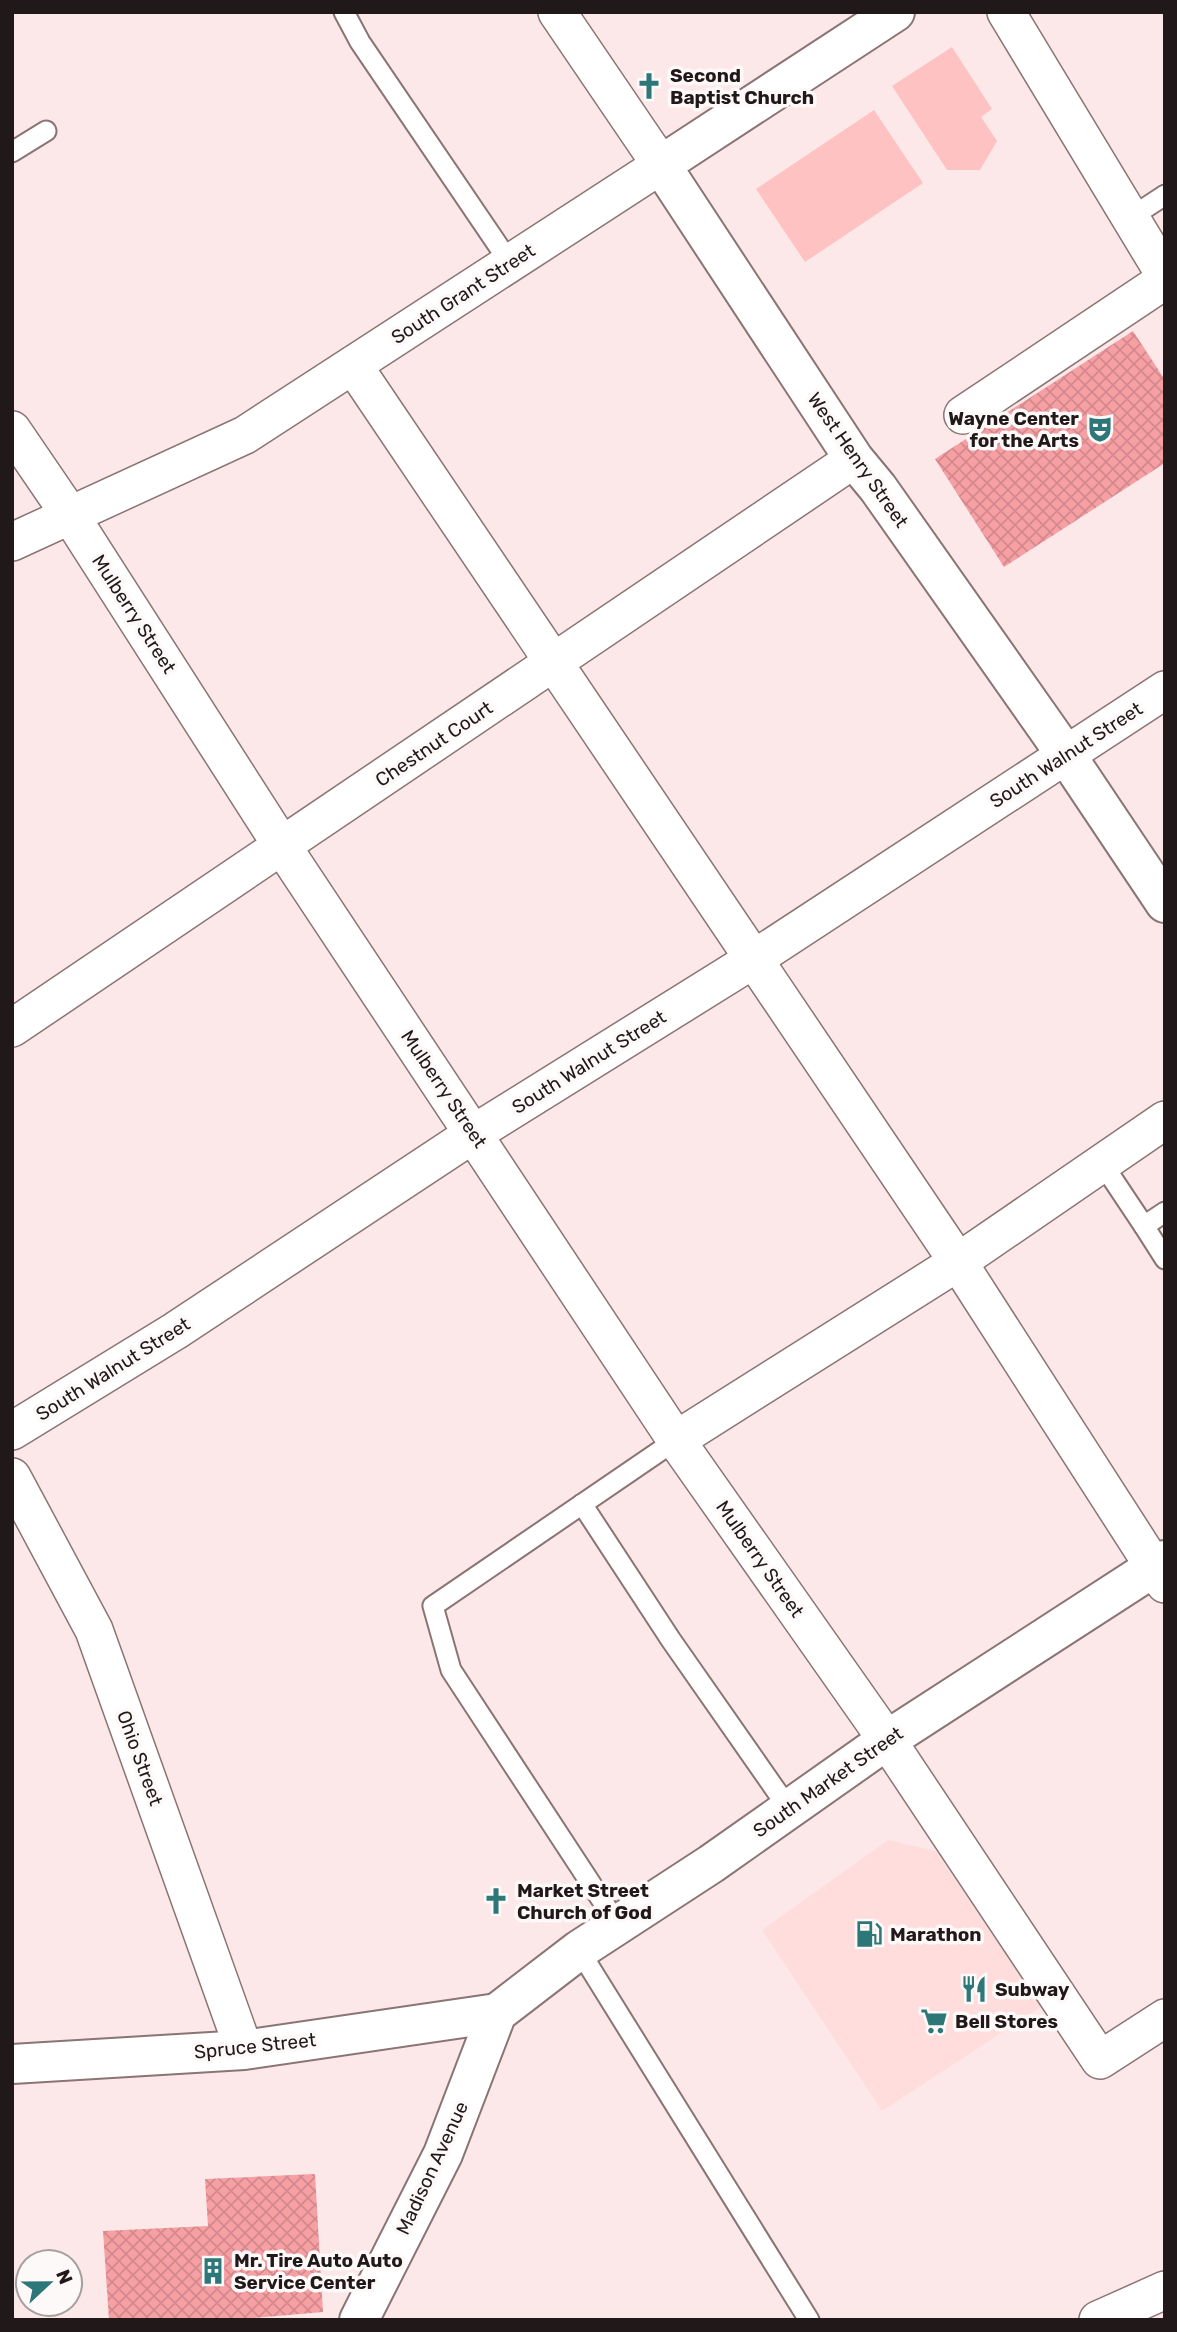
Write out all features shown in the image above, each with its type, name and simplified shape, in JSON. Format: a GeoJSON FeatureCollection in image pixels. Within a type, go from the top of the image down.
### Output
{"type":"FeatureCollection","features":[{"type":"Feature","properties":{"kind":"main road","name":"South Grant Street"},"geometry":{"type":"LineString","coordinates":[[661,165],[895,12]]}},
{"type":"Feature","properties":{"kind":"main road","name":"West Henry Street"},"geometry":{"type":"LineString","coordinates":[[661,165],[854,459],[878,488],[1066,755],[1165,903]]}},
{"type":"Feature","properties":{"kind":"main road","name":"South Market Street"},"geometry":{"type":"LineString","coordinates":[[497,2013],[579,1950],[887,1740],[1161,1570]]}},
{"type":"Feature","properties":{"kind":"main road","name":"Spruce Street"},"geometry":{"type":"LineString","coordinates":[[12,2064],[244,2050],[497,2013]]}},
{"type":"Feature","properties":{"kind":"main road","name":"Madison Avenue"},"geometry":{"type":"LineString","coordinates":[[359,2320],[443,2154],[497,2013]]}},
{"type":"Feature","properties":{"kind":"street","name":"West Henry Street"},"geometry":{"type":"LineString","coordinates":[[557,12],[661,165]]}},
{"type":"Feature","properties":{"kind":"street"},"geometry":{"type":"LineString","coordinates":[[1006,12],[1165,275]]}},
{"type":"Feature","properties":{"kind":"street","name":"South Grant Street"},"geometry":{"type":"LineString","coordinates":[[12,542],[244,435],[661,165]]}},
{"type":"Feature","properties":{"kind":"street"},"geometry":{"type":"LineString","coordinates":[[962,415],[1165,280]]}},
{"type":"Feature","properties":{"kind":"street"},"geometry":{"type":"LineString","coordinates":[[353,365],[958,1262],[1161,1570]]}},
{"type":"Feature","properties":{"kind":"street","name":"Mulberry Street"},"geometry":{"type":"LineString","coordinates":[[12,430],[70,514],[282,846],[675,1438],[887,1740],[1100,2060],[1165,2018]]}},
{"type":"Feature","properties":{"kind":"street","name":"Chestnut Court"},"geometry":{"type":"LineString","coordinates":[[12,1028],[854,459]]}},
{"type":"Feature","properties":{"kind":"street","name":"South Walnut Street"},"geometry":{"type":"LineString","coordinates":[[12,1431],[175,1331],[473,1134],[754,959],[1165,690]]}},
{"type":"Feature","properties":{"kind":"street"},"geometry":{"type":"LineString","coordinates":[[675,1438],[958,1262],[1165,1120]]}},
{"type":"Feature","properties":{"kind":"street","name":"Ohio Street"},"geometry":{"type":"LineString","coordinates":[[12,1477],[94,1630],[244,2050]]}},
{"type":"Feature","properties":{"kind":"street"},"geometry":{"type":"LineString","coordinates":[[1098,2320],[1165,2290]]}},
{"type":"Feature","properties":{"kind":"lane"},"geometry":{"type":"LineString","coordinates":[[344,12],[360,42],[510,263]]}},
{"type":"Feature","properties":{"kind":"lane"},"geometry":{"type":"LineString","coordinates":[[12,152],[46,131]]}},
{"type":"Feature","properties":{"kind":"lane"},"geometry":{"type":"LineString","coordinates":[[1130,218],[1165,195]]}},
{"type":"Feature","properties":{"kind":"lane"},"geometry":{"type":"LineString","coordinates":[[1102,1163],[1165,1259]]}},
{"type":"Feature","properties":{"kind":"lane"},"geometry":{"type":"LineString","coordinates":[[1144,1226],[1165,1212]]}},
{"type":"Feature","properties":{"kind":"lane"},"geometry":{"type":"LineString","coordinates":[[618,1924],[450,1670],[433,1606],[675,1438]]}},
{"type":"Feature","properties":{"kind":"lane"},"geometry":{"type":"LineString","coordinates":[[582,1504],[671,1640],[789,1809]]}},
{"type":"Feature","properties":{"kind":"lane"},"geometry":{"type":"LineString","coordinates":[[579,1950],[809,2320]]}},
{"type":"Feature","properties":{"kind":"shaded area"},"geometry":{"type":"Polygon","coordinates":[[[952,47],[992,109],[981,117],[997,141],[980,170],[947,170],[892,86],[952,47]]]}},
{"type":"Feature","properties":{"kind":"shaded area"},"geometry":{"type":"Polygon","coordinates":[[[874,110],[923,183],[805,262],[756,189],[874,110]]]}},
{"type":"Feature","properties":{"kind":"shaded area"},"geometry":{"type":"Polygon","coordinates":[[[888,1840],[936,1851],[1041,2007],[882,2111],[762,1930],[888,1840]]]}},
{"type":"Feature","properties":{"kind":"building","name":"Wayne Center for the Arts"},"geometry":{"type":"Polygon","coordinates":[[[1133,331],[1165,380],[1165,463],[1004,567],[935,459],[1133,331]]]}},
{"type":"Feature","properties":{"kind":"building","name":"Mr. Tire Auto Auto Service Center"},"geometry":{"type":"Polygon","coordinates":[[[315,2174],[323,2312],[232,2320],[109,2320],[103,2231],[208,2226],[205,2179],[315,2174]]]}},
{"type":"Feature","properties":{"kind":"place","name":"Second Baptist Church"},"geometry":{"type":"Point","coordinates":[649,86]}},
{"type":"Feature","properties":{"kind":"place","name":"Wayne Center for the Arts"},"geometry":{"type":"Point","coordinates":[1100,429]}},
{"type":"Feature","properties":{"kind":"place","name":"Market Street Church of God"},"geometry":{"type":"Point","coordinates":[496,1901]}},
{"type":"Feature","properties":{"kind":"place","name":"Marathon"},"geometry":{"type":"Point","coordinates":[869,1934]}},
{"type":"Feature","properties":{"kind":"place","name":"Subway"},"geometry":{"type":"Point","coordinates":[974,1989]}},
{"type":"Feature","properties":{"kind":"place","name":"Bell Stores"},"geometry":{"type":"Point","coordinates":[934,2021]}},
{"type":"Feature","properties":{"kind":"place","name":"Mr. Tire Auto Auto Service Center"},"geometry":{"type":"Point","coordinates":[213,2271]}}]}
